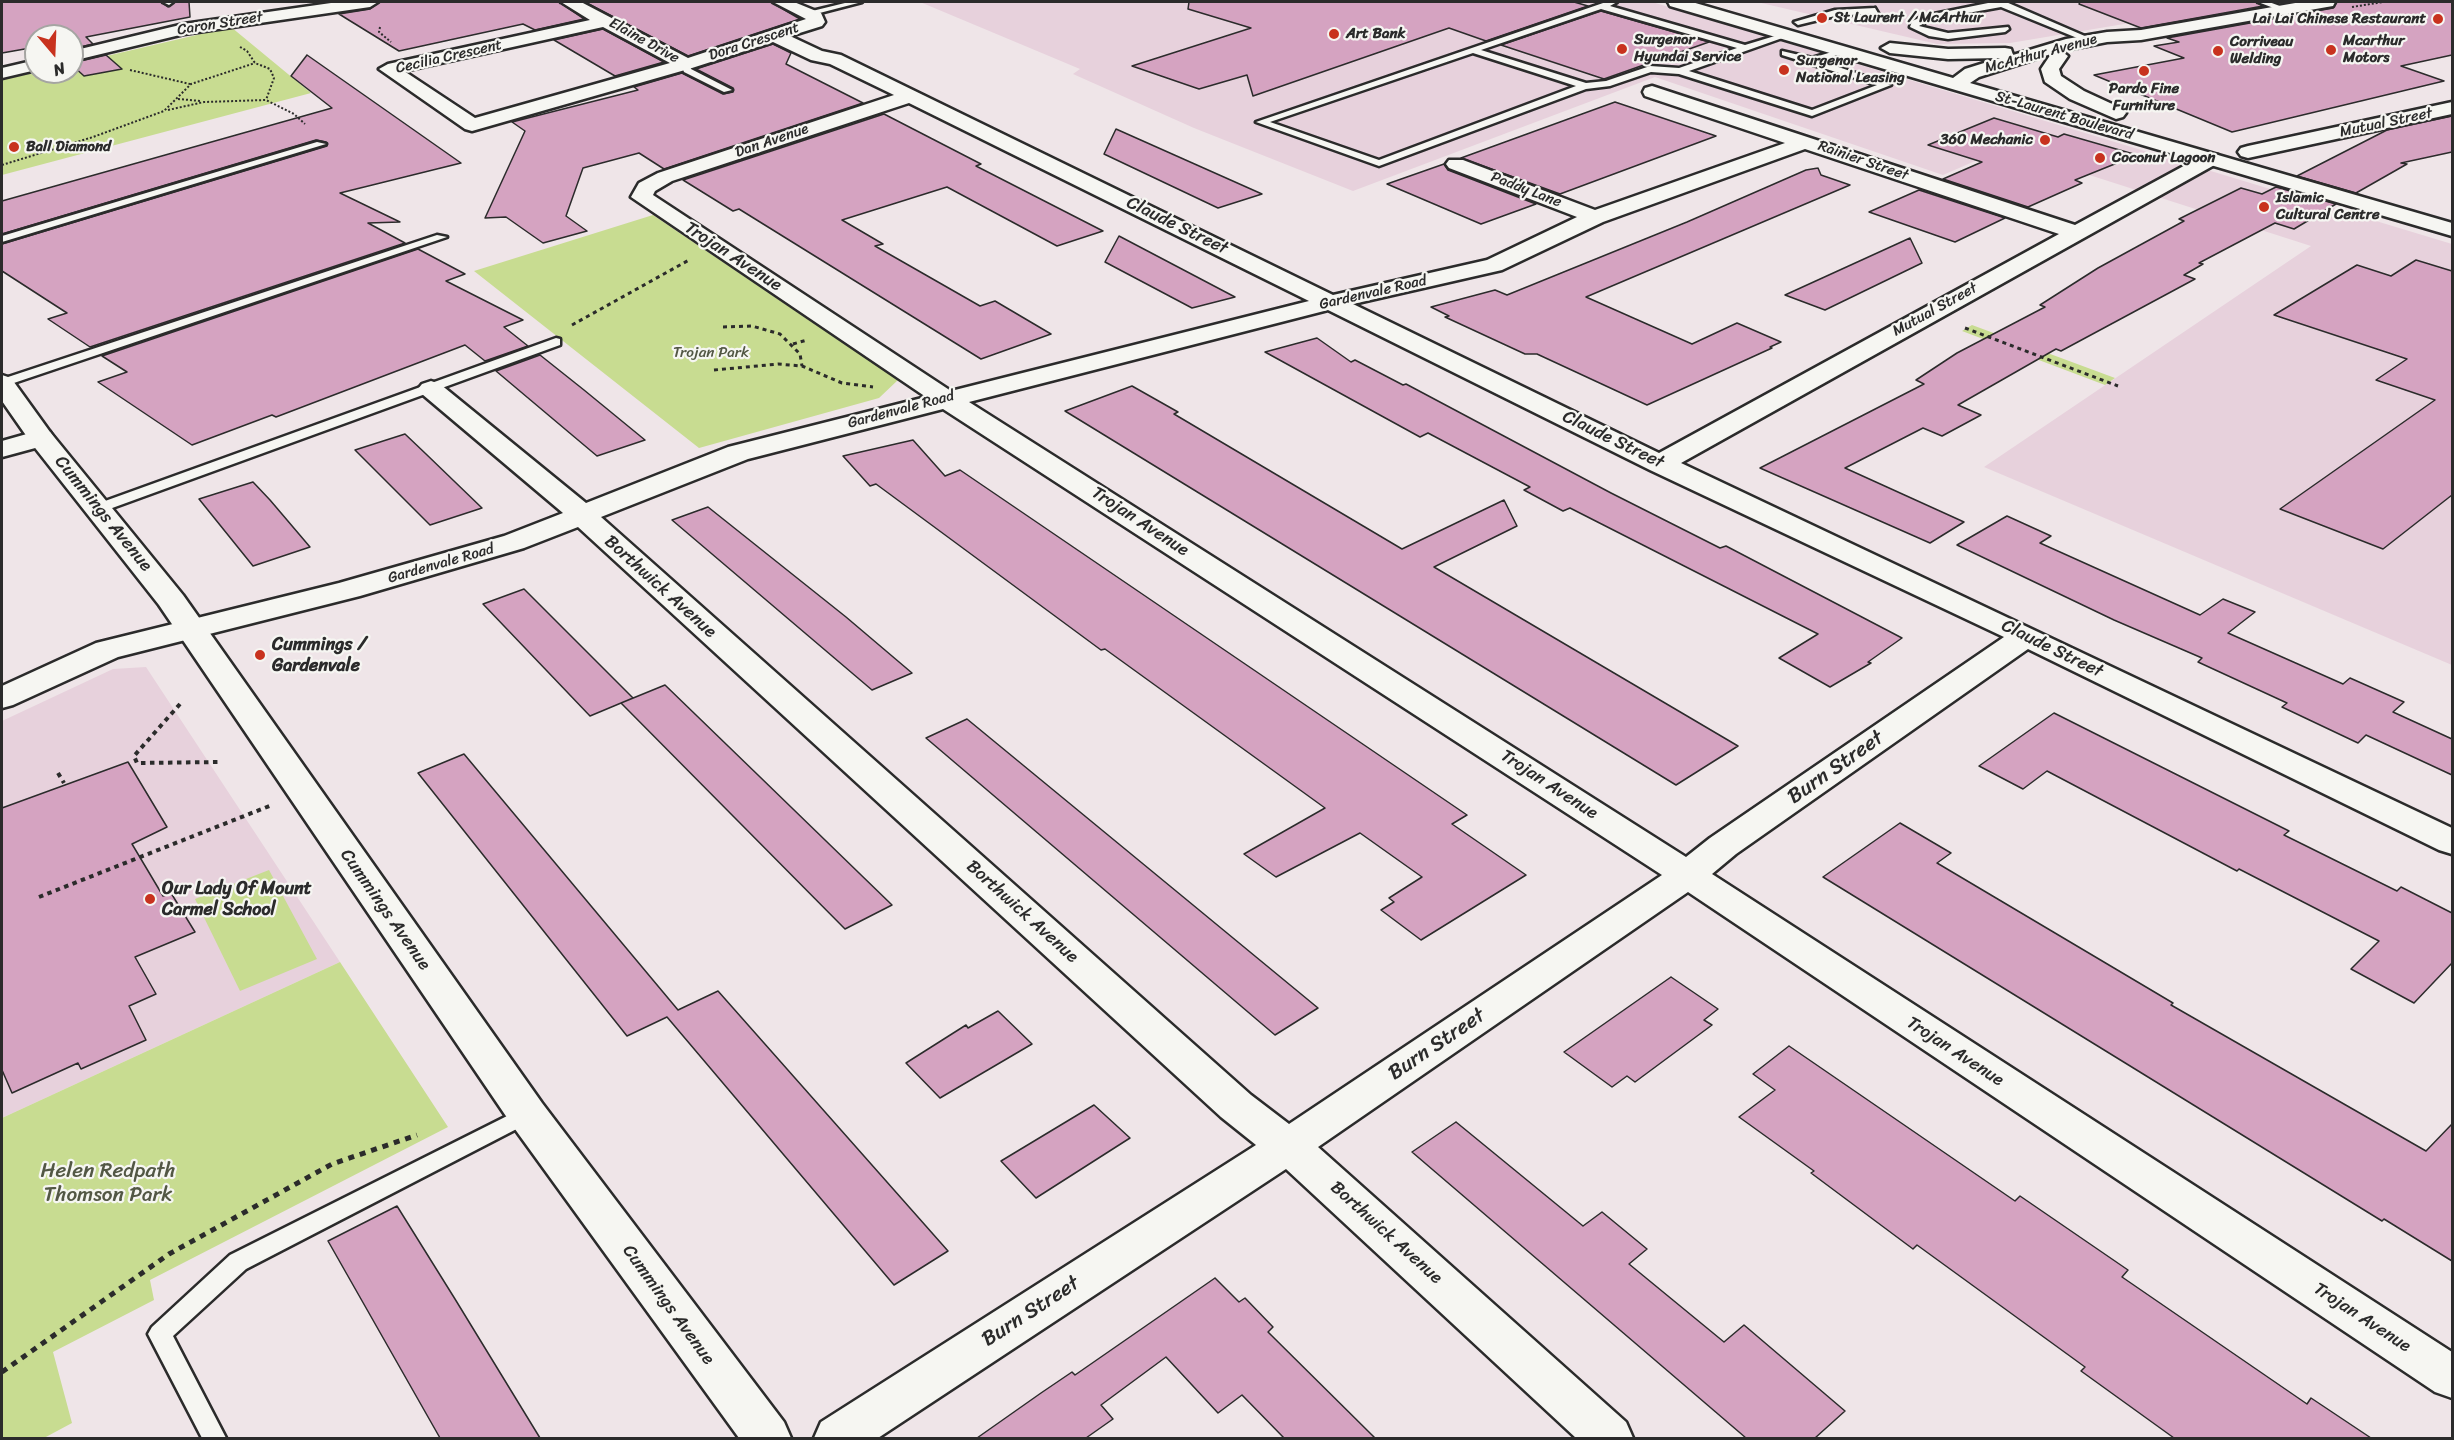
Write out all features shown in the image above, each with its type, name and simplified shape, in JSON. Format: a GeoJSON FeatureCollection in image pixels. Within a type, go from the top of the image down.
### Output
{"type":"FeatureCollection","features":[{"type":"Feature","properties":{"kind":"street","name":"Caron Street"},"geometry":{"type":"LineString","coordinates":[[84,53],[184,29],[344,3],[370,2]]}},
{"type":"Feature","properties":{"kind":"street"},"geometry":{"type":"LineString","coordinates":[[576,4],[607,2]]}},
{"type":"Feature","properties":{"kind":"street","name":"Dora Crescent"},"geometry":{"type":"LineString","coordinates":[[686,64],[816,22],[815,17],[808,13],[781,2]]}},
{"type":"Feature","properties":{"kind":"street","name":"St-Laurent Boulevard"},"geometry":{"type":"LineString","coordinates":[[1676,2],[1890,48],[2211,159],[2452,230]]}},
{"type":"Feature","properties":{"kind":"street","name":"St-Laurent Boulevard"},"geometry":{"type":"LineString","coordinates":[[1726,2],[1842,51],[1973,78],[2116,113],[2452,211]]}},
{"type":"Feature","properties":{"kind":"street","name":"McArthur Avenue"},"geometry":{"type":"LineString","coordinates":[[1973,78],[2090,40],[2141,35],[2327,2]]}},
{"type":"Feature","properties":{"kind":"street","name":"Elaine Drive"},"geometry":{"type":"LineString","coordinates":[[576,4],[686,64]]}},
{"type":"Feature","properties":{"kind":"street","name":"Cecilia Crescent"},"geometry":{"type":"LineString","coordinates":[[608,21],[388,69],[472,125],[686,64]]}},
{"type":"Feature","properties":{"kind":"street","name":"McArthur Avenue"},"geometry":{"type":"LineString","coordinates":[[2063,50],[2126,42],[2141,35]]}},
{"type":"Feature","properties":{"kind":"street","name":"Claude Street"},"geometry":{"type":"LineString","coordinates":[[775,36],[817,56],[835,59],[1660,464],[2026,636],[2452,842]]}},
{"type":"Feature","properties":{"kind":"street"},"geometry":{"type":"LineString","coordinates":[[1890,48],[1948,54],[2063,50]]}},
{"type":"Feature","properties":{"kind":"street"},"geometry":{"type":"LineString","coordinates":[[2063,50],[2050,69],[2052,78],[2077,94],[2116,113]]}},
{"type":"Feature","properties":{"kind":"street"},"geometry":{"type":"LineString","coordinates":[[2,73],[24,68]]}},
{"type":"Feature","properties":{"kind":"street","name":"Rainier Street"},"geometry":{"type":"LineString","coordinates":[[1653,92],[2074,232]]}},
{"type":"Feature","properties":{"kind":"street","name":"Dan Avenue"},"geometry":{"type":"LineString","coordinates":[[642,197],[646,187],[665,177],[910,96]]}},
{"type":"Feature","properties":{"kind":"street","name":"Mutual Street"},"geometry":{"type":"LineString","coordinates":[[2248,152],[2452,108]]}},
{"type":"Feature","properties":{"kind":"street","name":"Gardenvale Road"},"geometry":{"type":"LineString","coordinates":[[2,698],[107,650],[349,590],[514,543],[738,453],[934,390],[1494,265],[1595,217],[1806,142]]}},
{"type":"Feature","properties":{"kind":"street","name":"Mutual Street"},"geometry":{"type":"LineString","coordinates":[[1660,464],[2074,232],[2211,159]]}},
{"type":"Feature","properties":{"kind":"street","name":"Paddy Lane"},"geometry":{"type":"LineString","coordinates":[[1456,164],[1595,217]]}},
{"type":"Feature","properties":{"kind":"street","name":"Trojan Avenue"},"geometry":{"type":"LineString","coordinates":[[642,197],[934,390],[1688,875],[2452,1377]]}},
{"type":"Feature","properties":{"kind":"street","name":"Cummings Avenue"},"geometry":{"type":"LineString","coordinates":[[2,383],[41,438],[172,601],[527,1114],[767,1438]]}},
{"type":"Feature","properties":{"kind":"street","name":"Borthwick Avenue"},"geometry":{"type":"LineString","coordinates":[[431,389],[584,515],[605,538],[851,757],[1236,1106],[1288,1146],[1610,1438]]}},
{"type":"Feature","properties":{"kind":"street"},"geometry":{"type":"LineString","coordinates":[[2,449],[41,438]]}},
{"type":"Feature","properties":{"kind":"street","name":"Burn Street"},"geometry":{"type":"LineString","coordinates":[[838,1438],[1288,1146],[1688,875],[1723,846],[2026,636]]}},
{"type":"Feature","properties":{"kind":"lane"},"geometry":{"type":"LineString","coordinates":[[808,13],[858,2]]}},
{"type":"Feature","properties":{"kind":"lane"},"geometry":{"type":"LineString","coordinates":[[1613,2],[1262,122],[1379,163],[1585,86],[1607,84],[1650,69],[1680,71],[1812,113],[1886,85],[1785,53]]}},
{"type":"Feature","properties":{"kind":"lane"},"geometry":{"type":"LineString","coordinates":[[2262,2],[2284,9]]}},
{"type":"Feature","properties":{"kind":"lane"},"geometry":{"type":"LineString","coordinates":[[2005,30],[1948,36],[1932,34],[1914,27],[1915,23],[1928,18],[2000,3],[2090,40]]}},
{"type":"Feature","properties":{"kind":"lane"},"geometry":{"type":"LineString","coordinates":[[1601,6],[1746,48]]}},
{"type":"Feature","properties":{"kind":"lane"},"geometry":{"type":"LineString","coordinates":[[1680,71],[1835,13],[1875,10]]}},
{"type":"Feature","properties":{"kind":"lane"},"geometry":{"type":"LineString","coordinates":[[1602,17],[1620,11]]}},
{"type":"Feature","properties":{"kind":"lane"},"geometry":{"type":"LineString","coordinates":[[1473,50],[1585,86]]}},
{"type":"Feature","properties":{"kind":"lane"},"geometry":{"type":"LineString","coordinates":[[1812,61],[1842,51]]}},
{"type":"Feature","properties":{"kind":"lane"},"geometry":{"type":"LineString","coordinates":[[686,64],[687,70],[727,90]]}},
{"type":"Feature","properties":{"kind":"lane"},"geometry":{"type":"LineString","coordinates":[[2,239],[321,144]]}},
{"type":"Feature","properties":{"kind":"lane"},"geometry":{"type":"LineString","coordinates":[[2,383],[441,237]]}},
{"type":"Feature","properties":{"kind":"lane"},"geometry":{"type":"LineString","coordinates":[[99,508],[556,342]]}},
{"type":"Feature","properties":{"kind":"lane"},"geometry":{"type":"LineString","coordinates":[[214,1438],[160,1334],[238,1262],[527,1114]]}},
{"type":"Feature","properties":{"kind":"path"},"geometry":{"type":"LineString","coordinates":[[240,46],[247,51],[255,63]]}},
{"type":"Feature","properties":{"kind":"path"},"geometry":{"type":"LineString","coordinates":[[164,111],[191,84],[232,68],[255,63],[270,69],[274,78],[266,100]]}},
{"type":"Feature","properties":{"kind":"path"},"geometry":{"type":"LineString","coordinates":[[178,99],[204,102],[266,100],[294,114],[312,130],[321,144]]}},
{"type":"Feature","properties":{"kind":"path"},"geometry":{"type":"LineString","coordinates":[[2,165],[93,137],[164,111],[204,102]]}},
{"type":"Feature","properties":{"kind":"path"},"geometry":{"type":"LineString","coordinates":[[556,342],[566,328],[717,247]]}},
{"type":"Feature","properties":{"kind":"path"},"geometry":{"type":"LineString","coordinates":[[1928,314],[2118,386]]}},
{"type":"Feature","properties":{"kind":"path"},"geometry":{"type":"LineString","coordinates":[[723,327],[752,326],[780,334],[800,354],[802,366]]}},
{"type":"Feature","properties":{"kind":"path"},"geometry":{"type":"LineString","coordinates":[[714,370],[778,364],[802,366],[842,383],[885,389],[934,390]]}},
{"type":"Feature","properties":{"kind":"path"},"geometry":{"type":"LineString","coordinates":[[180,704],[134,756],[137,763],[220,762]]}},
{"type":"Feature","properties":{"kind":"path"},"geometry":{"type":"LineString","coordinates":[[58,773],[64,783]]}},
{"type":"Feature","properties":{"kind":"path"},"geometry":{"type":"LineString","coordinates":[[39,897],[303,792]]}},
{"type":"Feature","properties":{"kind":"shaded area"},"geometry":{"type":"Polygon","coordinates":[[[920,2],[1652,2],[2452,244],[2452,665],[1984,467],[2311,246],[2005,148],[1943,175],[1655,77],[1353,191],[1194,128],[1073,74],[1080,69],[920,2]]]}},
{"type":"Feature","properties":{"kind":"shaded area"},"geometry":{"type":"Polygon","coordinates":[[[1757,2],[2256,2],[2010,43],[1937,44],[1757,2]]]}},
{"type":"Feature","properties":{"kind":"shaded area","name":"Our Lady Of Mount Carmel School"},"geometry":{"type":"Polygon","coordinates":[[[146,667],[340,962],[2,1118],[2,721],[113,669],[146,667]]]}},
{"type":"Feature","properties":{"kind":"green space"},"geometry":{"type":"Polygon","coordinates":[[[231,27],[311,93],[2,175],[2,80],[24,75],[24,84],[84,84],[84,61],[231,27]]]}},
{"type":"Feature","properties":{"kind":"green space","name":"Trojan Park"},"geometry":{"type":"Polygon","coordinates":[[[653,215],[898,380],[879,398],[699,448],[474,271],[653,215]]]}},
{"type":"Feature","properties":{"kind":"green space"},"geometry":{"type":"Polygon","coordinates":[[[1972,325],[2115,378],[2105,385],[1962,331],[1972,325]]]}},
{"type":"Feature","properties":{"kind":"green space"},"geometry":{"type":"Polygon","coordinates":[[[269,870],[317,959],[240,991],[195,899],[269,870]]]}},
{"type":"Feature","properties":{"kind":"green space","name":"Helen Redpath Thomson Park"},"geometry":{"type":"Polygon","coordinates":[[[340,962],[448,1127],[150,1280],[154,1300],[53,1352],[72,1423],[44,1438],[2,1438],[2,1118],[340,962]]]}},
{"type":"Feature","properties":{"kind":"building"},"geometry":{"type":"Polygon","coordinates":[[[2,2],[161,2],[168,7],[175,2],[189,2],[190,17],[86,37],[93,44],[84,46],[84,24],[24,24],[24,49],[2,53],[2,2]]]}},
{"type":"Feature","properties":{"kind":"building"},"geometry":{"type":"Polygon","coordinates":[[[380,2],[559,2],[584,19],[535,30],[523,24],[399,51],[339,14],[370,9],[380,2]]]}},
{"type":"Feature","properties":{"kind":"building"},"geometry":{"type":"Polygon","coordinates":[[[585,2],[771,2],[800,19],[688,56],[585,2]]]}},
{"type":"Feature","properties":{"kind":"building","name":"Art Bank"},"geometry":{"type":"Polygon","coordinates":[[[1189,2],[1574,2],[1588,6],[1486,41],[1449,28],[1253,96],[1247,75],[1199,89],[1132,66],[1251,28],[1188,9],[1189,2]]]}},
{"type":"Feature","properties":{"kind":"building"},"geometry":{"type":"Polygon","coordinates":[[[2080,2],[2256,2],[2263,6],[2141,28],[2079,4],[2080,2]]]}},
{"type":"Feature","properties":{"kind":"building"},"geometry":{"type":"Polygon","coordinates":[[[2337,2],[2452,2],[2452,55],[2401,66],[2444,81],[2232,132],[2094,75],[2184,58],[2154,46],[2179,42],[2167,38],[2333,8],[2337,2]]]}},
{"type":"Feature","properties":{"kind":"building","name":"Surgenor Hyundai Service"},"geometry":{"type":"Polygon","coordinates":[[[1601,11],[1709,42],[1604,79],[1501,45],[1601,11]]]}},
{"type":"Feature","properties":{"kind":"building"},"geometry":{"type":"Polygon","coordinates":[[[603,29],[664,62],[615,76],[554,40],[603,29]]]}},
{"type":"Feature","properties":{"kind":"building"},"geometry":{"type":"Polygon","coordinates":[[[773,44],[791,53],[786,64],[863,103],[664,169],[639,153],[583,168],[566,216],[587,231],[543,243],[506,217],[485,218],[525,131],[512,122],[638,90],[634,87],[682,73],[723,94],[733,92],[733,88],[696,69],[773,44]]]}},
{"type":"Feature","properties":{"kind":"building"},"geometry":{"type":"Polygon","coordinates":[[[106,55],[122,69],[84,76],[84,60],[106,55]]]}},
{"type":"Feature","properties":{"kind":"building"},"geometry":{"type":"Polygon","coordinates":[[[307,55],[461,163],[340,193],[400,222],[368,223],[405,243],[90,347],[48,319],[67,313],[2,271],[2,244],[327,146],[326,142],[316,140],[2,234],[2,201],[332,108],[291,76],[307,55]]]}},
{"type":"Feature","properties":{"kind":"building"},"geometry":{"type":"Polygon","coordinates":[[[1615,102],[1716,136],[1560,194],[1461,158],[1615,102]]]}},
{"type":"Feature","properties":{"kind":"building"},"geometry":{"type":"Polygon","coordinates":[[[884,114],[981,164],[976,166],[1103,231],[1057,246],[947,187],[842,220],[883,244],[875,246],[980,306],[995,301],[1051,334],[981,359],[739,209],[733,211],[683,180],[884,114]]]}},
{"type":"Feature","properties":{"kind":"building"},"geometry":{"type":"Polygon","coordinates":[[[2452,116],[2452,152],[2401,163],[2407,164],[2356,193],[2297,176],[2387,130],[2452,116]]]}},
{"type":"Feature","properties":{"kind":"building"},"geometry":{"type":"Polygon","coordinates":[[[1994,118],[2058,137],[2064,134],[2137,155],[2075,180],[2082,183],[2028,207],[1943,179],[1982,162],[1928,145],[1994,118]]]}},
{"type":"Feature","properties":{"kind":"building"},"geometry":{"type":"Polygon","coordinates":[[[1116,129],[1262,194],[1218,208],[1104,154],[1116,129]]]}},
{"type":"Feature","properties":{"kind":"building"},"geometry":{"type":"Polygon","coordinates":[[[1444,164],[1448,170],[1536,204],[1481,224],[1387,184],[1444,164]]]}},
{"type":"Feature","properties":{"kind":"building"},"geometry":{"type":"Polygon","coordinates":[[[1818,168],[1821,175],[1850,185],[1586,297],[1692,344],[1737,323],[1781,342],[1647,405],[1537,354],[1525,354],[1445,317],[1449,316],[1431,307],[1495,290],[1507,295],[1687,222],[1806,170],[1818,168]]]}},
{"type":"Feature","properties":{"kind":"building"},"geometry":{"type":"Polygon","coordinates":[[[2276,187],[2336,204],[2294,229],[2275,223],[2199,263],[2203,264],[2184,275],[2195,279],[2061,351],[2056,349],[1958,405],[1981,415],[1942,436],[1923,428],[1845,468],[1964,522],[1930,543],[1760,468],[1924,384],[1916,380],[1957,353],[2045,307],[2040,305],[2098,268],[2184,221],[2179,219],[2241,188],[2262,194],[2276,187]]]}},
{"type":"Feature","properties":{"kind":"building"},"geometry":{"type":"Polygon","coordinates":[[[1919,190],[2005,218],[1955,242],[1869,212],[1919,190]]]}},
{"type":"Feature","properties":{"kind":"building"},"geometry":{"type":"Polygon","coordinates":[[[1119,236],[1235,297],[1192,308],[1105,262],[1119,236]]]}},
{"type":"Feature","properties":{"kind":"building"},"geometry":{"type":"Polygon","coordinates":[[[1910,238],[1922,263],[1825,310],[1785,295],[1910,238]]]}},
{"type":"Feature","properties":{"kind":"building"},"geometry":{"type":"Polygon","coordinates":[[[418,249],[465,274],[446,281],[523,320],[504,327],[528,346],[485,361],[465,345],[276,417],[272,415],[192,445],[98,382],[127,372],[102,356],[418,249]]]}},
{"type":"Feature","properties":{"kind":"building"},"geometry":{"type":"Polygon","coordinates":[[[2416,260],[2452,271],[2452,495],[2383,549],[2280,509],[2435,400],[2376,380],[2407,359],[2274,315],[2357,265],[2391,276],[2416,260]]]}},
{"type":"Feature","properties":{"kind":"building"},"geometry":{"type":"Polygon","coordinates":[[[1317,338],[1351,362],[1355,360],[1403,385],[1406,384],[1611,493],[1720,548],[1726,546],[1902,638],[1868,662],[1871,663],[1830,687],[1779,658],[1818,634],[1570,508],[1563,511],[1524,490],[1530,487],[1428,433],[1420,437],[1265,352],[1317,338]]]}},
{"type":"Feature","properties":{"kind":"building"},"geometry":{"type":"Polygon","coordinates":[[[540,355],[645,440],[597,456],[496,371],[540,355]]]}},
{"type":"Feature","properties":{"kind":"building"},"geometry":{"type":"Polygon","coordinates":[[[1132,386],[1178,412],[1174,414],[1402,549],[1504,500],[1517,526],[1434,567],[1738,746],[1676,785],[1065,411],[1132,386]]]}},
{"type":"Feature","properties":{"kind":"building"},"geometry":{"type":"Polygon","coordinates":[[[405,434],[482,508],[430,525],[355,450],[405,434]]]}},
{"type":"Feature","properties":{"kind":"building"},"geometry":{"type":"Polygon","coordinates":[[[913,440],[945,476],[960,470],[1467,815],[1452,824],[1526,875],[1421,940],[1381,910],[1394,902],[1389,898],[1422,877],[1360,833],[1276,877],[1244,854],[1325,808],[1105,649],[1101,650],[876,484],[870,486],[843,456],[913,440]]]}},
{"type":"Feature","properties":{"kind":"building"},"geometry":{"type":"Polygon","coordinates":[[[253,482],[310,547],[253,566],[199,499],[253,482]]]}},
{"type":"Feature","properties":{"kind":"building"},"geometry":{"type":"Polygon","coordinates":[[[708,507],[912,673],[872,690],[672,520],[708,507]]]}},
{"type":"Feature","properties":{"kind":"building"},"geometry":{"type":"Polygon","coordinates":[[[2007,516],[2051,536],[2040,543],[2200,615],[2223,599],[2255,612],[2228,633],[2343,684],[2350,678],[2404,702],[2393,712],[2452,739],[2452,775],[2366,735],[2358,743],[2282,707],[2287,703],[2198,662],[2202,658],[2114,620],[1957,545],[2007,516]]]}},
{"type":"Feature","properties":{"kind":"building"},"geometry":{"type":"Polygon","coordinates":[[[524,589],[633,698],[590,716],[483,604],[524,589]]]}},
{"type":"Feature","properties":{"kind":"building"},"geometry":{"type":"Polygon","coordinates":[[[665,685],[892,905],[845,929],[621,703],[665,685]]]}},
{"type":"Feature","properties":{"kind":"building"},"geometry":{"type":"Polygon","coordinates":[[[2054,713],[2289,831],[2284,835],[2397,891],[2401,887],[2452,913],[2452,963],[2414,1003],[2351,969],[2379,941],[2239,869],[2237,871],[2047,771],[2023,789],[1979,766],[2054,713]]]}},
{"type":"Feature","properties":{"kind":"building"},"geometry":{"type":"Polygon","coordinates":[[[967,719],[1318,1008],[1275,1035],[926,738],[967,719]]]}},
{"type":"Feature","properties":{"kind":"building"},"geometry":{"type":"Polygon","coordinates":[[[464,754],[678,1010],[718,991],[948,1251],[894,1285],[667,1017],[627,1036],[418,773],[464,754]]]}},
{"type":"Feature","properties":{"kind":"building"},"geometry":{"type":"Polygon","coordinates":[[[128,762],[167,827],[132,844],[163,896],[171,893],[195,932],[135,957],[156,994],[129,1006],[146,1040],[81,1069],[78,1063],[12,1093],[2,1070],[2,808],[128,762]]]}},
{"type":"Feature","properties":{"kind":"building"},"geometry":{"type":"Polygon","coordinates":[[[1900,823],[1951,853],[1937,863],[2173,1003],[2171,1005],[2426,1151],[2452,1124],[2452,1261],[2384,1219],[2382,1221],[1823,877],[1900,823]]]}},
{"type":"Feature","properties":{"kind":"building"},"geometry":{"type":"Polygon","coordinates":[[[1671,977],[1718,1009],[1704,1020],[1712,1025],[1635,1082],[1627,1076],[1612,1087],[1564,1052],[1671,977]]]}},
{"type":"Feature","properties":{"kind":"building"},"geometry":{"type":"Polygon","coordinates":[[[998,1011],[1032,1044],[940,1098],[906,1063],[966,1025],[968,1028],[998,1011]]]}},
{"type":"Feature","properties":{"kind":"building"},"geometry":{"type":"Polygon","coordinates":[[[1789,1046],[2015,1201],[2020,1196],[2128,1270],[2122,1277],[2307,1404],[2311,1398],[2371,1438],[2174,1438],[2081,1371],[2085,1367],[1917,1245],[1913,1249],[1811,1173],[1814,1171],[1739,1117],[1775,1090],[1753,1074],[1789,1046]]]}},
{"type":"Feature","properties":{"kind":"building"},"geometry":{"type":"Polygon","coordinates":[[[1094,1105],[1130,1138],[1036,1198],[1001,1161],[1094,1105]]]}},
{"type":"Feature","properties":{"kind":"building"},"geometry":{"type":"Polygon","coordinates":[[[1456,1122],[1583,1226],[1602,1212],[1647,1249],[1629,1264],[1724,1342],[1744,1325],[1845,1411],[1815,1438],[1746,1438],[1412,1152],[1456,1122]]]}},
{"type":"Feature","properties":{"kind":"building"},"geometry":{"type":"Polygon","coordinates":[[[397,1206],[540,1438],[440,1438],[328,1241],[397,1206]]]}},
{"type":"Feature","properties":{"kind":"building"},"geometry":{"type":"Polygon","coordinates":[[[1215,1278],[1239,1302],[1245,1298],[1273,1327],[1268,1332],[1375,1438],[1284,1438],[1242,1395],[1218,1413],[1166,1357],[1101,1405],[1113,1419],[1086,1438],[977,1438],[1072,1372],[1075,1375],[1215,1278]]]}},
{"type":"Feature","properties":{"kind":"place","name":"St Laurent / McArthur"},"geometry":{"type":"Point","coordinates":[1822,18]}},
{"type":"Feature","properties":{"kind":"place","name":"Lai Lai Chinese Restaurant"},"geometry":{"type":"Point","coordinates":[2438,19]}},
{"type":"Feature","properties":{"kind":"place","name":"Art Bank"},"geometry":{"type":"Point","coordinates":[1334,34]}},
{"type":"Feature","properties":{"kind":"place","name":"Surgenor Hyundai Service"},"geometry":{"type":"Point","coordinates":[1622,49]}},
{"type":"Feature","properties":{"kind":"place","name":"Mcarthur Motors"},"geometry":{"type":"Point","coordinates":[2331,50]}},
{"type":"Feature","properties":{"kind":"place","name":"Corriveau Welding"},"geometry":{"type":"Point","coordinates":[2218,51]}},
{"type":"Feature","properties":{"kind":"place","name":"Surgenor National Leasing"},"geometry":{"type":"Point","coordinates":[1784,70]}},
{"type":"Feature","properties":{"kind":"place","name":"Pardo Fine Furniture"},"geometry":{"type":"Point","coordinates":[2144,71]}},
{"type":"Feature","properties":{"kind":"place","name":"360 Mechanic"},"geometry":{"type":"Point","coordinates":[2045,140]}},
{"type":"Feature","properties":{"kind":"place","name":"Ball Diamond"},"geometry":{"type":"Point","coordinates":[14,147]}},
{"type":"Feature","properties":{"kind":"place","name":"Coconut Lagoon"},"geometry":{"type":"Point","coordinates":[2100,158]}},
{"type":"Feature","properties":{"kind":"place","name":"Islamic Cultural Centre"},"geometry":{"type":"Point","coordinates":[2264,207]}},
{"type":"Feature","properties":{"kind":"place","name":"Cummings / Gardenvale"},"geometry":{"type":"Point","coordinates":[260,655]}},
{"type":"Feature","properties":{"kind":"place","name":"Our Lady Of Mount Carmel School"},"geometry":{"type":"Point","coordinates":[150,899]}}]}
